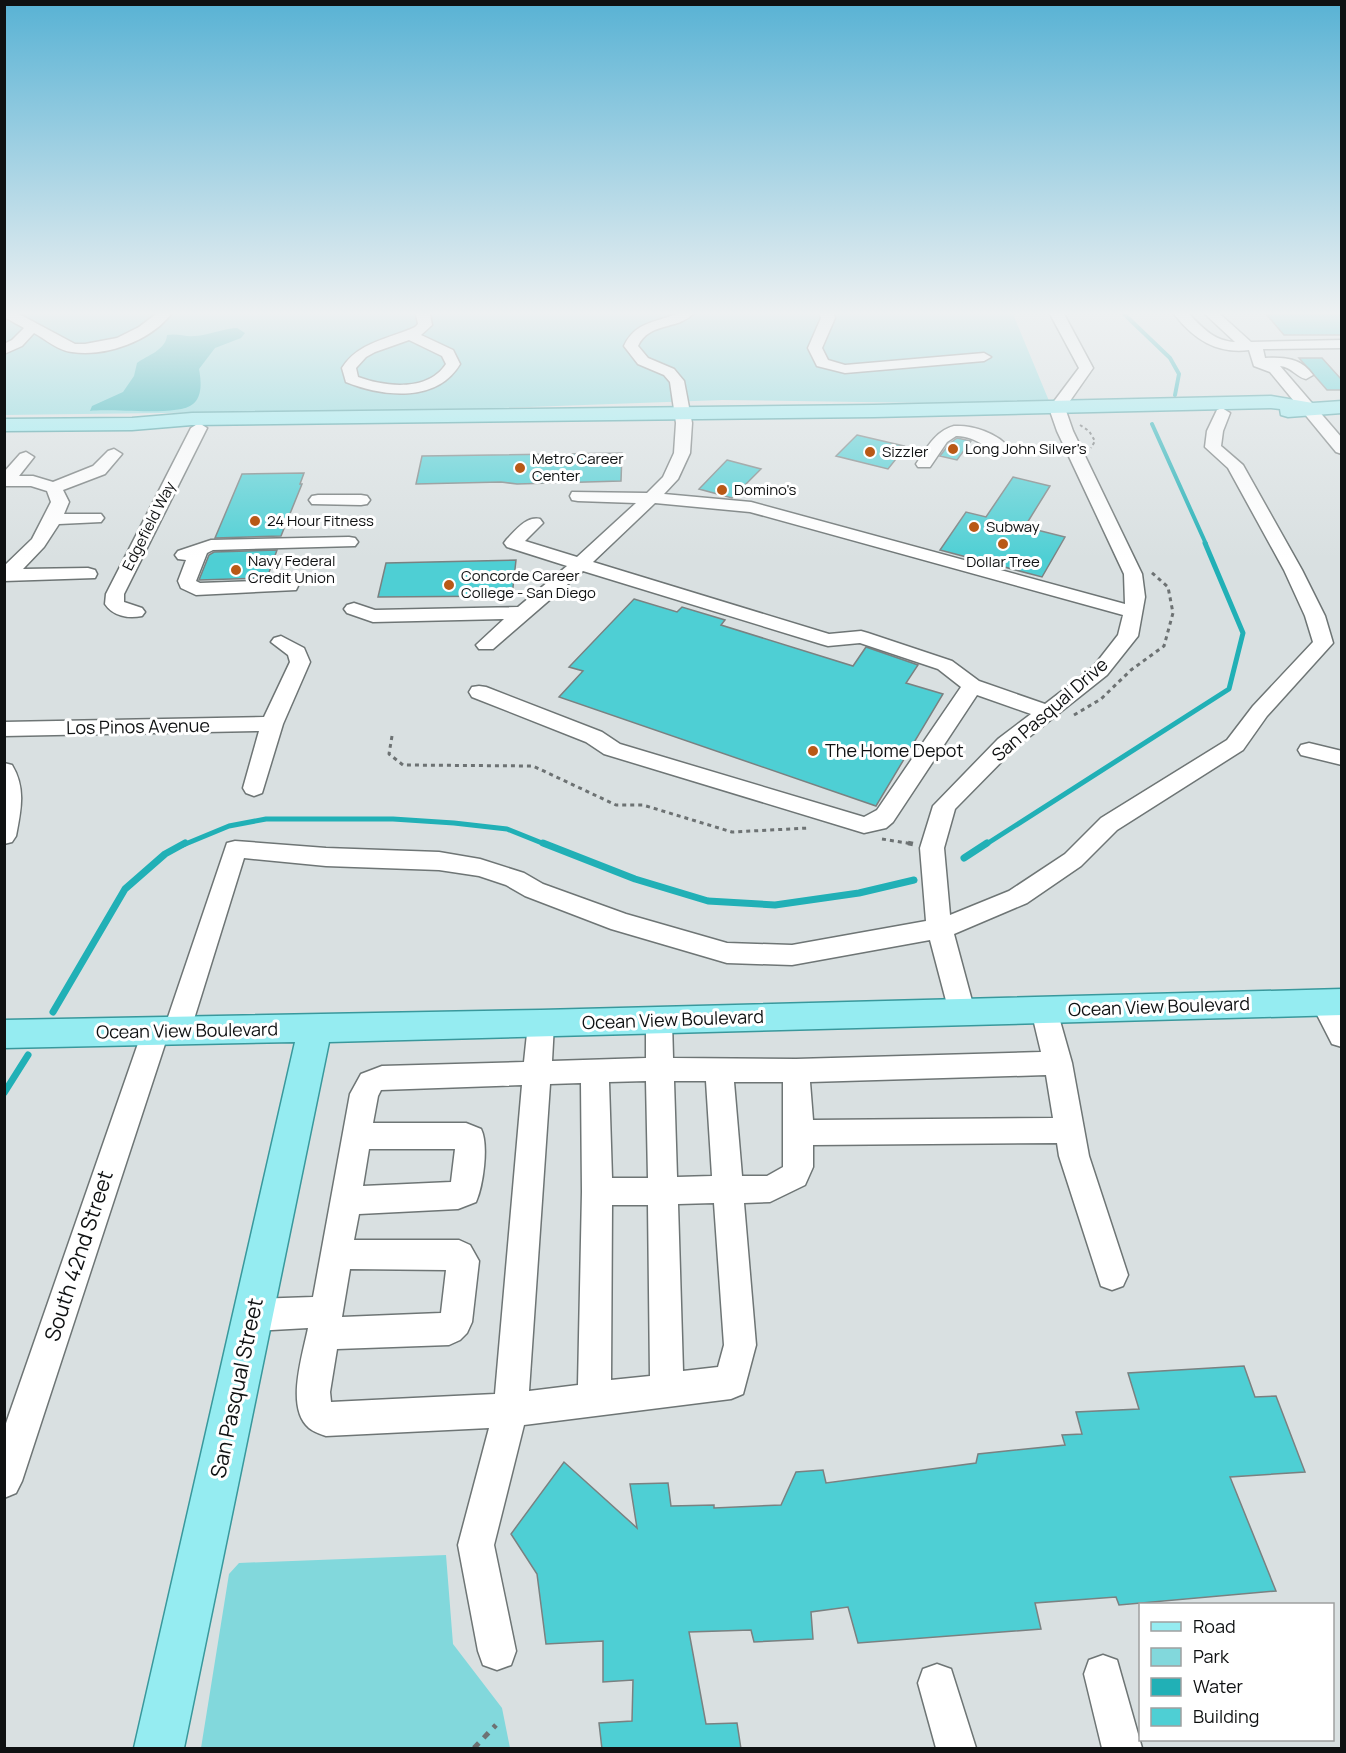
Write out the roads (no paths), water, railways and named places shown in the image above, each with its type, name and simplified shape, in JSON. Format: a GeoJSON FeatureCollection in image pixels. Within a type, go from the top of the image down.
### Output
{"type":"FeatureCollection","features":[{"type":"Feature","properties":{"kind":"main road"},"geometry":{"type":"LineString","coordinates":[[1058,413],[1271,402],[1308,408]]}},
{"type":"Feature","properties":{"kind":"main road"},"geometry":{"type":"LineString","coordinates":[[4,425],[132,424],[199,428],[683,418],[1222,413],[1341,407]]}},
{"type":"Feature","properties":{"kind":"main road"},"geometry":{"type":"LineString","coordinates":[[132,424],[192,419],[683,418]]}},
{"type":"Feature","properties":{"kind":"main road"},"geometry":{"type":"LineString","coordinates":[[199,428],[207,424],[276,422],[296,419]]}},
{"type":"Feature","properties":{"kind":"main road","name":"Ocean View Boulevard"},"geometry":{"type":"LineString","coordinates":[[4,1034],[541,1024],[1333,1002]]}},
{"type":"Feature","properties":{"kind":"main road","name":"San Pasqual Street"},"geometry":{"type":"LineString","coordinates":[[159,1749],[315,1027]]}},
{"type":"Feature","properties":{"kind":"street"},"geometry":{"type":"LineString","coordinates":[[486,645],[580,564],[670,479],[682,453],[683,418],[679,396]]}},
{"type":"Feature","properties":{"kind":"street"},"geometry":{"type":"LineString","coordinates":[[1058,413],[1069,396]]}},
{"type":"Feature","properties":{"kind":"street"},"geometry":{"type":"LineString","coordinates":[[1298,396],[1341,449]]}},
{"type":"Feature","properties":{"kind":"street","name":"San Pasqual Drive"},"geometry":{"type":"LineString","coordinates":[[962,1012],[940,929],[932,848],[944,806],[1006,744],[1045,711],[1075,692],[1101,670],[1128,636],[1136,597],[1133,574],[1058,413]]}},
{"type":"Feature","properties":{"kind":"street"},"geometry":{"type":"LineString","coordinates":[[166,1032],[235,849],[326,857],[439,861],[480,868],[515,879],[534,890],[620,922],[728,953],[792,955],[899,934],[940,929],[1018,897],[1073,860],[1109,824],[1235,745],[1260,711],[1323,644],[1315,616],[1293,570],[1235,465],[1213,447],[1215,431],[1222,413]]}},
{"type":"Feature","properties":{"kind":"street","name":"Edgefield Way"},"geometry":{"type":"LineString","coordinates":[[135,612],[122,610],[114,604],[115,594],[199,428]]}},
{"type":"Feature","properties":{"kind":"street"},"geometry":{"type":"LineString","coordinates":[[924,464],[948,433],[954,430],[990,438],[1002,449]]}},
{"type":"Feature","properties":{"kind":"street"},"geometry":{"type":"LineString","coordinates":[[5,481],[33,481],[54,489],[99,470],[114,454]]}},
{"type":"Feature","properties":{"kind":"street"},"geometry":{"type":"LineString","coordinates":[[5,481],[26,457]]}},
{"type":"Feature","properties":{"kind":"street"},"geometry":{"type":"LineString","coordinates":[[5,575],[39,545],[60,502],[54,489]]}},
{"type":"Feature","properties":{"kind":"street"},"geometry":{"type":"LineString","coordinates":[[578,496],[651,498],[751,507],[1133,612]]}},
{"type":"Feature","properties":{"kind":"street"},"geometry":{"type":"LineString","coordinates":[[318,500],[361,500]]}},
{"type":"Feature","properties":{"kind":"street"},"geometry":{"type":"LineString","coordinates":[[53,519],[95,518]]}},
{"type":"Feature","properties":{"kind":"street"},"geometry":{"type":"LineString","coordinates":[[534,523],[513,543],[828,640],[861,637],[945,665],[972,686],[1045,711]]}},
{"type":"Feature","properties":{"kind":"street"},"geometry":{"type":"LineString","coordinates":[[289,586],[196,589],[187,581],[192,552],[211,545],[349,543]]}},
{"type":"Feature","properties":{"kind":"street"},"geometry":{"type":"LineString","coordinates":[[5,575],[88,574]]}},
{"type":"Feature","properties":{"kind":"street"},"geometry":{"type":"LineString","coordinates":[[354,609],[373,616],[522,613]]}},
{"type":"Feature","properties":{"kind":"street"},"geometry":{"type":"LineString","coordinates":[[254,788],[272,724],[300,662],[297,652],[281,642]]}},
{"type":"Feature","properties":{"kind":"street"},"geometry":{"type":"LineString","coordinates":[[479,692],[594,737],[612,749],[864,825],[878,822],[885,816],[972,686]]}},
{"type":"Feature","properties":{"kind":"street","name":"Los Pinos Avenue"},"geometry":{"type":"LineString","coordinates":[[4,729],[272,724]]}},
{"type":"Feature","properties":{"kind":"street"},"geometry":{"type":"LineString","coordinates":[[1310,750],[1341,758]]}},
{"type":"Feature","properties":{"kind":"street"},"geometry":{"type":"LineString","coordinates":[[4,771],[11,782],[12,795],[4,836]]}},
{"type":"Feature","properties":{"kind":"street"},"geometry":{"type":"LineString","coordinates":[[1333,1002],[1341,1036]]}},
{"type":"Feature","properties":{"kind":"street"},"geometry":{"type":"LineString","coordinates":[[1044,1010],[1058,1063],[1074,1156],[1112,1275]]}},
{"type":"Feature","properties":{"kind":"street"},"geometry":{"type":"LineString","coordinates":[[659,1021],[667,1390]]}},
{"type":"Feature","properties":{"kind":"street"},"geometry":{"type":"LineString","coordinates":[[497,1651],[476,1545],[511,1410],[541,1024]]}},
{"type":"Feature","properties":{"kind":"street","name":"South 42nd Street"},"geometry":{"type":"LineString","coordinates":[[4,1480],[166,1032]]}},
{"type":"Feature","properties":{"kind":"street"},"geometry":{"type":"LineString","coordinates":[[719,1070],[740,1345],[730,1382],[511,1410],[326,1419],[320,1416],[313,1404],[325,1323],[364,1094],[371,1082],[382,1078],[660,1069],[796,1071],[1058,1063]]}},
{"type":"Feature","properties":{"kind":"street"},"geometry":{"type":"LineString","coordinates":[[597,1192],[770,1189],[795,1176],[798,1167],[799,1133],[796,1071]]}},
{"type":"Feature","properties":{"kind":"street"},"geometry":{"type":"LineString","coordinates":[[594,1399],[597,1192],[595,1072]]}},
{"type":"Feature","properties":{"kind":"street"},"geometry":{"type":"LineString","coordinates":[[799,1133],[1069,1130]]}},
{"type":"Feature","properties":{"kind":"street"},"geometry":{"type":"LineString","coordinates":[[346,1201],[458,1195],[465,1191],[471,1138],[466,1136],[357,1136]]}},
{"type":"Feature","properties":{"kind":"street"},"geometry":{"type":"LineString","coordinates":[[252,1315],[325,1323],[449,1329],[456,1322],[463,1261],[459,1256],[336,1254]]}},
{"type":"Feature","properties":{"kind":"street"},"geometry":{"type":"LineString","coordinates":[[1103,1674],[1122,1749]]}},
{"type":"Feature","properties":{"kind":"street"},"geometry":{"type":"LineString","coordinates":[[937,1683],[956,1749]]}},
{"type":"Feature","properties":{"kind":"water"},"geometry":{"type":"Polygon","coordinates":[[[115,396],[198,396],[193,404],[174,410],[90,411],[92,406],[115,396]]]}},
{"type":"Feature","properties":{"kind":"waterway"},"geometry":{"type":"LineString","coordinates":[[1152,424],[1206,544]]}},
{"type":"Feature","properties":{"kind":"waterway"},"geometry":{"type":"LineString","coordinates":[[985,845],[1229,689],[1243,633],[1205,543]]}},
{"type":"Feature","properties":{"kind":"waterway"},"geometry":{"type":"LineString","coordinates":[[183,845],[229,826],[266,819],[393,819],[454,823],[507,829],[547,845]]}},
{"type":"Feature","properties":{"kind":"waterway"},"geometry":{"type":"LineString","coordinates":[[53,1012],[125,889],[165,854],[185,843]]}},
{"type":"Feature","properties":{"kind":"waterway"},"geometry":{"type":"LineString","coordinates":[[543,843],[635,879],[708,901],[775,905],[859,893],[914,880]]}},
{"type":"Feature","properties":{"kind":"waterway"},"geometry":{"type":"LineString","coordinates":[[964,858],[987,843]]}},
{"type":"Feature","properties":{"kind":"waterway"},"geometry":{"type":"LineString","coordinates":[[4,1093],[28,1055]]}},
{"type":"Feature","properties":{"kind":"place","name":"Long John Silver's"},"geometry":{"type":"Point","coordinates":[953,449]}},
{"type":"Feature","properties":{"kind":"place","name":"Sizzler"},"geometry":{"type":"Point","coordinates":[870,452]}},
{"type":"Feature","properties":{"kind":"place","name":"Metro Career Center"},"geometry":{"type":"Point","coordinates":[520,468]}},
{"type":"Feature","properties":{"kind":"place","name":"Domino's"},"geometry":{"type":"Point","coordinates":[722,490]}},
{"type":"Feature","properties":{"kind":"place","name":"24 Hour Fitness"},"geometry":{"type":"Point","coordinates":[255,521]}},
{"type":"Feature","properties":{"kind":"place","name":"Subway"},"geometry":{"type":"Point","coordinates":[974,527]}},
{"type":"Feature","properties":{"kind":"place","name":"Dollar Tree"},"geometry":{"type":"Point","coordinates":[1003,544]}},
{"type":"Feature","properties":{"kind":"place","name":"Navy Federal Credit Union"},"geometry":{"type":"Point","coordinates":[236,570]}},
{"type":"Feature","properties":{"kind":"place","name":"Concorde Career College - San Diego"},"geometry":{"type":"Point","coordinates":[449,585]}},
{"type":"Feature","properties":{"kind":"place","name":"The Home Depot"},"geometry":{"type":"Point","coordinates":[813,751]}}]}
